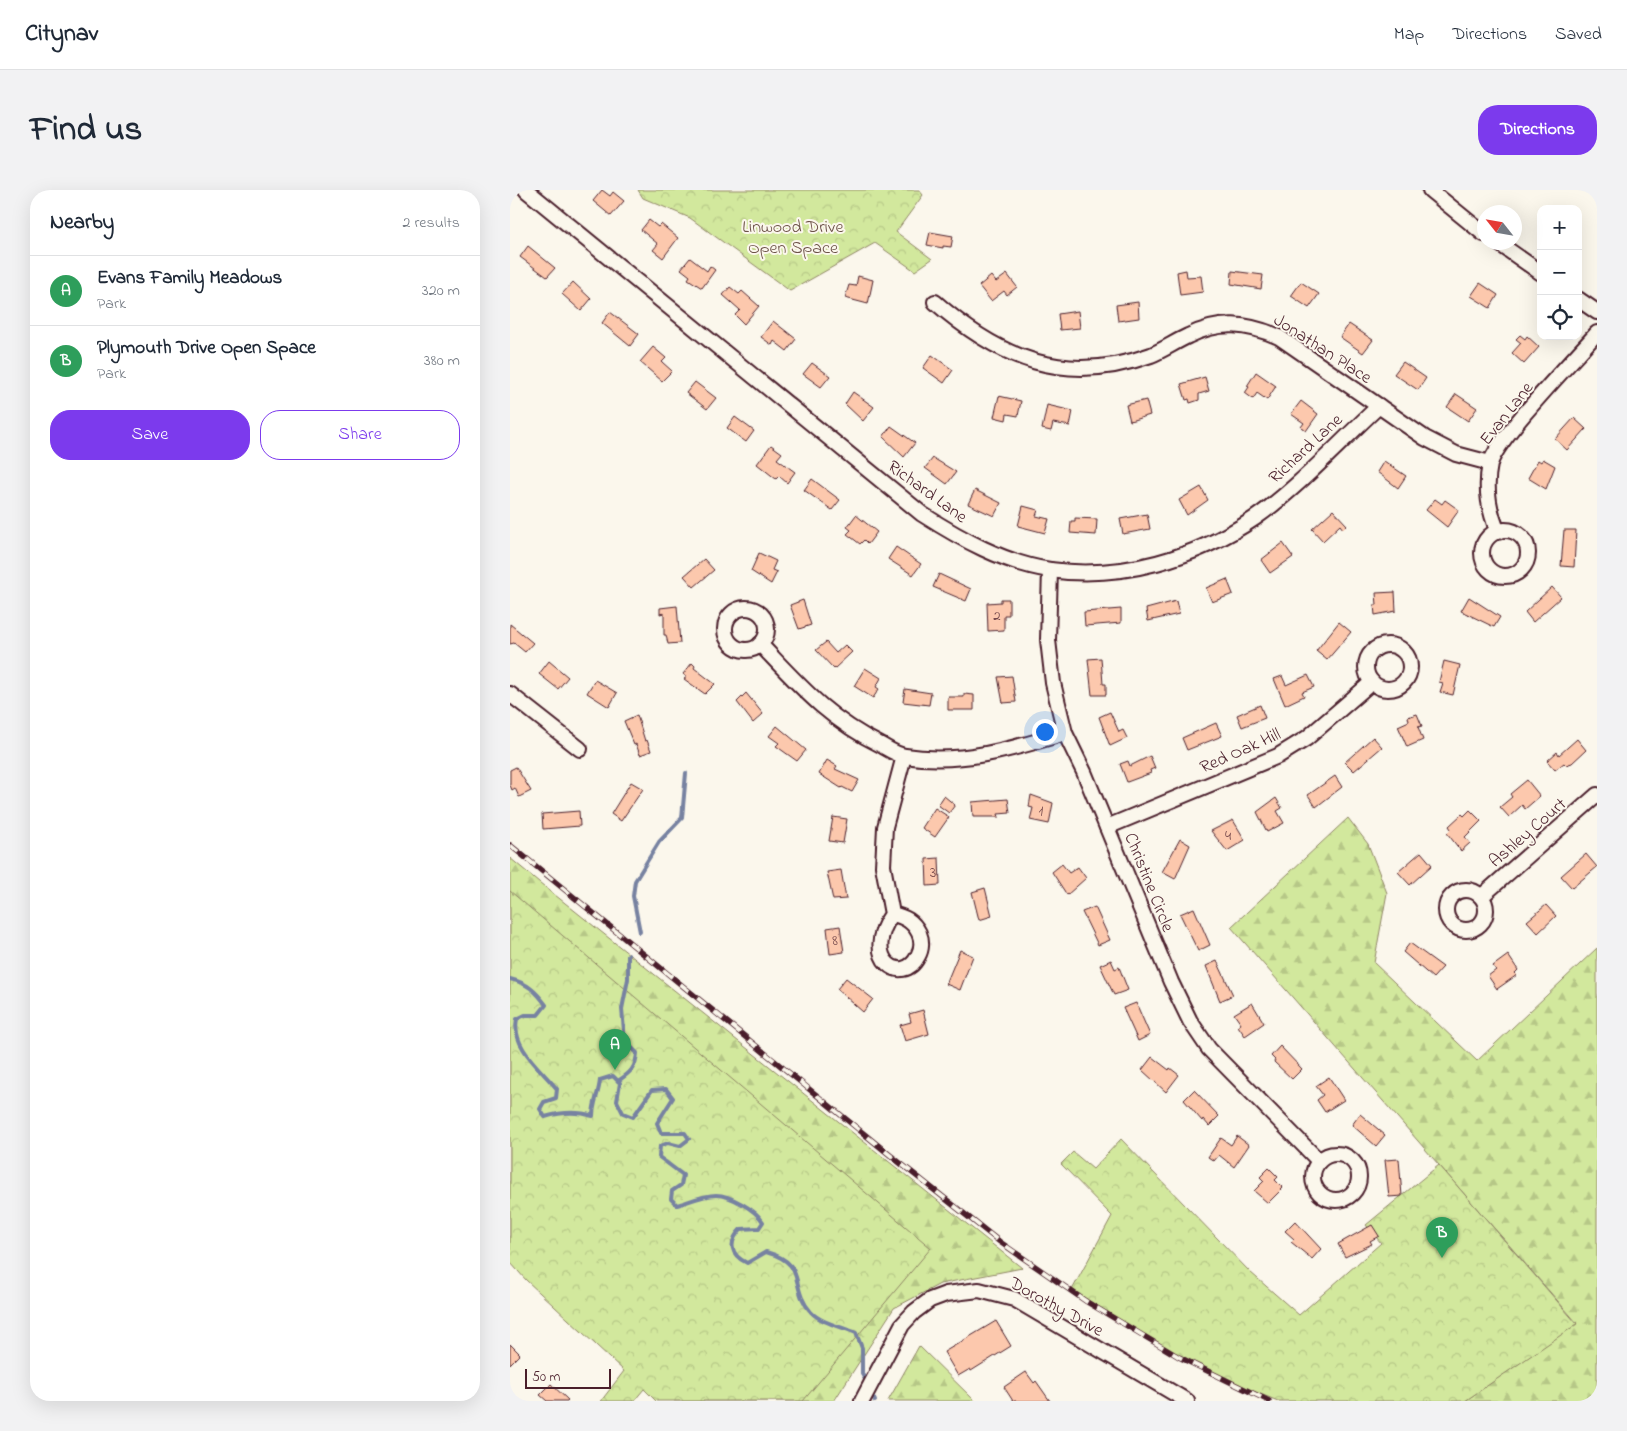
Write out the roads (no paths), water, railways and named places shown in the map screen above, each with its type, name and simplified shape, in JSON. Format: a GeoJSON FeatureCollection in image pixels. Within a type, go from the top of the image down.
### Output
{"type":"FeatureCollection","features":[{"type":"Feature","properties":{"kind":"street","name":"Richard Lane"},"geometry":{"type":"LineString","coordinates":[[526,190],[922,514],[960,538],[990,551],[1050,570],[1127,569],[1152,565],[1195,552],[1256,517],[1379,406]]}},
{"type":"Feature","properties":{"kind":"street"},"geometry":{"type":"LineString","coordinates":[[1430,190],[1477,228]]}},
{"type":"Feature","properties":{"kind":"street"},"geometry":{"type":"LineString","coordinates":[[1508,250],[1537,270]]}},
{"type":"Feature","properties":{"kind":"street","name":"Jonathan Place"},"geometry":{"type":"LineString","coordinates":[[935,302],[963,327],[994,346],[1042,364],[1072,367],[1127,362],[1152,354],[1207,328],[1243,324],[1279,337],[1433,442],[1456,454],[1490,463]]}},
{"type":"Feature","properties":{"kind":"street"},"geometry":{"type":"LineString","coordinates":[[1582,302],[1597,312]]}},
{"type":"Feature","properties":{"kind":"street","name":"Evan Lane"},"geometry":{"type":"LineString","coordinates":[[1498,532],[1490,514],[1488,486],[1490,463],[1504,440],[1597,333]]}},
{"type":"Feature","properties":{"kind":"street","name":"Christine Circle"},"geometry":{"type":"LineString","coordinates":[[1050,570],[1048,640],[1052,684],[1065,733],[1107,827],[1171,982],[1190,1022],[1209,1049],[1320,1161]]}},
{"type":"Feature","properties":{"kind":"street"},"geometry":{"type":"LineString","coordinates":[[760,644],[812,700],[840,722],[904,756],[954,758],[1000,753],[1065,733]]}},
{"type":"Feature","properties":{"kind":"street","name":"Red Oak Hill"},"geometry":{"type":"LineString","coordinates":[[1107,827],[1278,756],[1307,738],[1372,682]]}},
{"type":"Feature","properties":{"kind":"street"},"geometry":{"type":"LineString","coordinates":[[510,694],[580,749]]}},
{"type":"Feature","properties":{"kind":"street"},"geometry":{"type":"LineString","coordinates":[[892,914],[883,866],[885,827],[904,756]]}},
{"type":"Feature","properties":{"kind":"street","name":"Ashley Court"},"geometry":{"type":"LineString","coordinates":[[1482,896],[1597,795]]}},
{"type":"Feature","properties":{"kind":"street","name":"Dorothy Drive"},"geometry":{"type":"LineString","coordinates":[[863,1400],[902,1325],[914,1312],[930,1300],[946,1294],[979,1290],[1014,1299],[1187,1401]]}},
{"type":"Feature","properties":{"kind":"waterway"},"geometry":{"type":"LineString","coordinates":[[640,932],[633,896],[635,881],[659,842],[682,818],[686,773]]}},
{"type":"Feature","properties":{"kind":"waterway"},"geometry":{"type":"LineString","coordinates":[[618,1081],[632,1070],[637,1053],[625,1041],[622,1009],[628,979],[628,955]]}},
{"type":"Feature","properties":{"kind":"waterway"},"geometry":{"type":"LineString","coordinates":[[510,979],[531,988],[546,1005],[538,1015],[525,1015],[517,1019],[516,1029],[518,1039],[529,1057],[557,1089],[556,1098],[544,1102],[540,1109],[545,1117],[569,1113],[593,1116],[600,1080],[613,1076],[620,1083],[617,1101],[623,1113],[633,1117],[652,1090],[666,1089],[673,1098],[657,1123],[661,1133],[685,1133],[689,1139],[680,1146],[668,1143],[660,1146],[659,1157],[683,1175],[681,1185],[672,1191],[671,1199],[677,1205],[706,1196],[722,1196],[735,1200],[760,1217],[763,1222],[759,1228],[741,1229],[737,1234],[733,1243],[734,1252],[741,1260],[747,1263],[766,1252],[788,1263],[793,1269],[804,1302],[811,1312],[826,1322],[856,1333],[862,1348],[862,1374],[867,1383]]}},
{"type":"Feature","properties":{"kind":"waterway"},"geometry":{"type":"LineString","coordinates":[[871,1392],[875,1401]]}},
{"type":"Feature","properties":{"kind":"railway"},"geometry":{"type":"LineString","coordinates":[[510,845],[890,1155],[1000,1242],[1087,1302],[1179,1357],[1269,1401]]}},
{"type":"Feature","properties":{"kind":"place","name":"Evans Family Meadows"},"geometry":{"type":"Point","coordinates":[615,1070]}},
{"type":"Feature","properties":{"kind":"place","name":"Plymouth Drive Open Space"},"geometry":{"type":"Point","coordinates":[1442,1258]}},
{"type":"Feature","properties":{"kind":"park label","name":"Linwood Drive Open Space"},"geometry":{"type":"Point","coordinates":[793,236]}}]}
